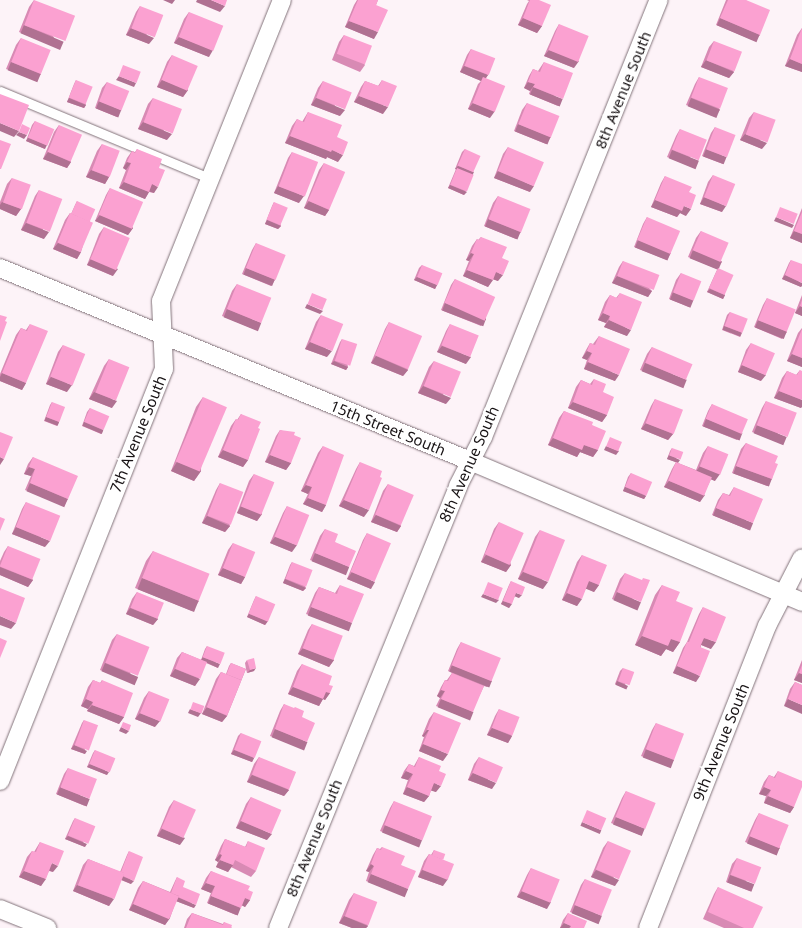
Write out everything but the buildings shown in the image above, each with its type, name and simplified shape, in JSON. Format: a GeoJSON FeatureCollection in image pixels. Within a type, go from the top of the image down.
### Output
{"type":"FeatureCollection","features":[{"type":"Feature","properties":{"kind":"street","name":"7th Avenue South"},"geometry":{"type":"LineString","coordinates":[[0,781],[164,368],[161,301],[282,0]]}},
{"type":"Feature","properties":{"kind":"street","name":"8th Avenue South"},"geometry":{"type":"LineString","coordinates":[[278,928],[458,486],[487,428],[659,0]]}},
{"type":"Feature","properties":{"kind":"street","name":"15th Street South"},"geometry":{"type":"LineString","coordinates":[[0,268],[470,461],[802,602]]}},
{"type":"Feature","properties":{"kind":"street","name":"9th Avenue South"},"geometry":{"type":"LineString","coordinates":[[648,928],[767,626],[802,558]]}},
{"type":"Feature","properties":{"kind":"street"},"geometry":{"type":"LineString","coordinates":[[0,909],[47,928]]}},
{"type":"Feature","properties":{"kind":"lane"},"geometry":{"type":"LineString","coordinates":[[0,90],[211,179]]}}]}
